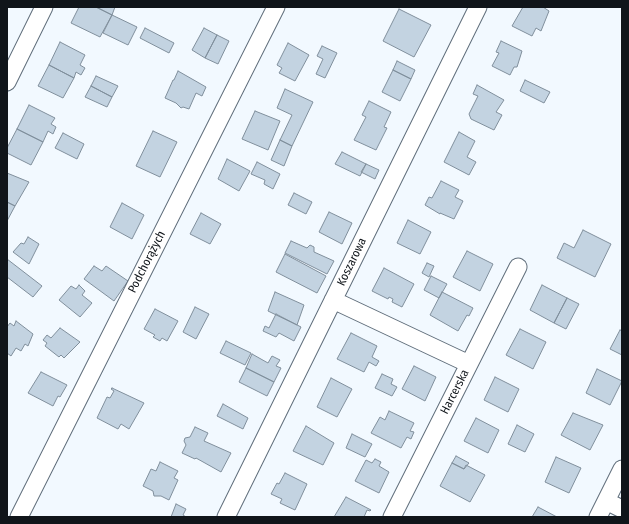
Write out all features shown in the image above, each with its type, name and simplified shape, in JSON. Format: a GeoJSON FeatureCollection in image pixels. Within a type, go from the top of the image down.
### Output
{"type":"FeatureCollection","features":[{"type":"Feature","properties":{"kind":"street"},"geometry":{"type":"LineString","coordinates":[[7,82],[44,7]]}},
{"type":"Feature","properties":{"kind":"street","name":"Podchorążych"},"geometry":{"type":"LineString","coordinates":[[19,517],[276,7]]}},
{"type":"Feature","properties":{"kind":"street","name":"Koszarowa"},"geometry":{"type":"LineString","coordinates":[[226,517],[478,7]]}},
{"type":"Feature","properties":{"kind":"street","name":"Harcerska"},"geometry":{"type":"LineString","coordinates":[[392,517],[518,267]]}},
{"type":"Feature","properties":{"kind":"street"},"geometry":{"type":"LineString","coordinates":[[333,300],[469,364]]}},
{"type":"Feature","properties":{"kind":"street"},"geometry":{"type":"LineString","coordinates":[[598,517],[622,469]]}},
{"type":"Feature","properties":{"kind":"street"},"geometry":{"type":"LineString","coordinates":[[606,501],[622,509]]}},
{"type":"Feature","properties":{"kind":"building"},"geometry":{"type":"Polygon","coordinates":[[[79,7],[96,7],[112,15],[100,37],[71,23],[79,7]]]}},
{"type":"Feature","properties":{"kind":"building"},"geometry":{"type":"Polygon","coordinates":[[[96,7],[115,7],[112,15],[96,7]]]}},
{"type":"Feature","properties":{"kind":"building"},"geometry":{"type":"Polygon","coordinates":[[[523,7],[543,7],[549,11],[541,31],[536,28],[532,36],[512,26],[523,7]]]}},
{"type":"Feature","properties":{"kind":"building"},"geometry":{"type":"Polygon","coordinates":[[[399,9],[431,25],[414,57],[383,41],[399,9]]]}},
{"type":"Feature","properties":{"kind":"building"},"geometry":{"type":"Polygon","coordinates":[[[112,15],[137,27],[128,45],[103,33],[112,15]]]}},
{"type":"Feature","properties":{"kind":"building"},"geometry":{"type":"Polygon","coordinates":[[[145,28],[174,43],[169,53],[140,38],[145,28]]]}},
{"type":"Feature","properties":{"kind":"building"},"geometry":{"type":"Polygon","coordinates":[[[204,28],[217,35],[205,58],[192,50],[204,28]]]}},
{"type":"Feature","properties":{"kind":"building"},"geometry":{"type":"Polygon","coordinates":[[[217,35],[229,41],[218,64],[205,58],[217,35]]]}},
{"type":"Feature","properties":{"kind":"building"},"geometry":{"type":"Polygon","coordinates":[[[501,41],[522,51],[517,67],[514,67],[510,75],[492,66],[499,53],[496,52],[501,41]]]}},
{"type":"Feature","properties":{"kind":"building"},"geometry":{"type":"Polygon","coordinates":[[[60,42],[85,55],[80,65],[85,68],[81,75],[76,72],[74,78],[49,65],[60,42]]]}},
{"type":"Feature","properties":{"kind":"building"},"geometry":{"type":"Polygon","coordinates":[[[288,43],[309,55],[295,81],[279,73],[282,68],[277,65],[288,43]]]}},
{"type":"Feature","properties":{"kind":"building"},"geometry":{"type":"Polygon","coordinates":[[[322,46],[337,53],[325,78],[316,74],[323,59],[317,56],[322,46]]]}},
{"type":"Feature","properties":{"kind":"building"},"geometry":{"type":"Polygon","coordinates":[[[397,61],[415,70],[411,79],[393,70],[397,61]]]}},
{"type":"Feature","properties":{"kind":"building"},"geometry":{"type":"Polygon","coordinates":[[[49,65],[74,78],[63,98],[38,86],[49,65]]]}},
{"type":"Feature","properties":{"kind":"building"},"geometry":{"type":"Polygon","coordinates":[[[393,70],[411,79],[400,101],[382,92],[393,70]]]}},
{"type":"Feature","properties":{"kind":"building"},"geometry":{"type":"Polygon","coordinates":[[[178,71],[206,87],[202,96],[196,93],[189,109],[183,107],[181,108],[176,103],[165,98],[178,71]]]}},
{"type":"Feature","properties":{"kind":"building"},"geometry":{"type":"Polygon","coordinates":[[[96,76],[118,86],[112,97],[91,86],[96,76]]]}},
{"type":"Feature","properties":{"kind":"building"},"geometry":{"type":"Polygon","coordinates":[[[525,80],[550,92],[544,103],[520,91],[525,80]]]}},
{"type":"Feature","properties":{"kind":"building"},"geometry":{"type":"Polygon","coordinates":[[[477,85],[504,100],[496,112],[502,115],[494,130],[471,119],[469,114],[478,96],[473,94],[477,85]]]}},
{"type":"Feature","properties":{"kind":"building"},"geometry":{"type":"Polygon","coordinates":[[[91,86],[112,97],[107,107],[85,97],[91,86]]]}},
{"type":"Feature","properties":{"kind":"building"},"geometry":{"type":"Polygon","coordinates":[[[285,89],[313,102],[292,146],[280,140],[292,115],[277,108],[285,89]]]}},
{"type":"Feature","properties":{"kind":"building"},"geometry":{"type":"Polygon","coordinates":[[[369,101],[391,112],[384,127],[387,128],[376,150],[354,140],[366,117],[362,115],[369,101]]]}},
{"type":"Feature","properties":{"kind":"building"},"geometry":{"type":"Polygon","coordinates":[[[29,105],[55,118],[51,124],[56,127],[53,134],[48,131],[43,142],[17,129],[29,105]]]}},
{"type":"Feature","properties":{"kind":"building"},"geometry":{"type":"Polygon","coordinates":[[[255,111],[280,121],[268,150],[242,139],[255,111]]]}},
{"type":"Feature","properties":{"kind":"building"},"geometry":{"type":"Polygon","coordinates":[[[17,129],[43,142],[31,165],[7,153],[7,148],[17,129]]]}},
{"type":"Feature","properties":{"kind":"building"},"geometry":{"type":"Polygon","coordinates":[[[153,131],[177,142],[160,177],[136,166],[153,131]]]}},
{"type":"Feature","properties":{"kind":"building"},"geometry":{"type":"Polygon","coordinates":[[[459,132],[475,141],[467,157],[476,162],[469,175],[444,162],[459,132]]]}},
{"type":"Feature","properties":{"kind":"building"},"geometry":{"type":"Polygon","coordinates":[[[63,133],[84,144],[77,159],[55,148],[63,133]]]}},
{"type":"Feature","properties":{"kind":"building"},"geometry":{"type":"Polygon","coordinates":[[[280,140],[292,146],[284,166],[271,160],[280,140]]]}},
{"type":"Feature","properties":{"kind":"building"},"geometry":{"type":"Polygon","coordinates":[[[342,152],[366,164],[360,176],[335,164],[342,152]]]}},
{"type":"Feature","properties":{"kind":"building"},"geometry":{"type":"Polygon","coordinates":[[[227,159],[250,171],[239,191],[218,179],[227,159]]]}},
{"type":"Feature","properties":{"kind":"building"},"geometry":{"type":"Polygon","coordinates":[[[257,162],[280,174],[273,189],[264,184],[265,180],[251,174],[257,162]]]}},
{"type":"Feature","properties":{"kind":"building"},"geometry":{"type":"Polygon","coordinates":[[[366,164],[379,170],[375,179],[361,172],[366,164]]]}},
{"type":"Feature","properties":{"kind":"building"},"geometry":{"type":"Polygon","coordinates":[[[7,173],[29,182],[15,206],[7,202],[7,173]]]}},
{"type":"Feature","properties":{"kind":"building"},"geometry":{"type":"Polygon","coordinates":[[[441,181],[459,190],[455,197],[463,201],[454,219],[440,214],[425,205],[429,197],[432,198],[441,181]]]}},
{"type":"Feature","properties":{"kind":"building"},"geometry":{"type":"Polygon","coordinates":[[[294,193],[312,202],[306,214],[288,205],[294,193]]]}},
{"type":"Feature","properties":{"kind":"building"},"geometry":{"type":"Polygon","coordinates":[[[7,202],[15,206],[7,221],[7,202]]]}},
{"type":"Feature","properties":{"kind":"building"},"geometry":{"type":"Polygon","coordinates":[[[122,203],[144,215],[132,239],[110,227],[122,203]]]}},
{"type":"Feature","properties":{"kind":"building"},"geometry":{"type":"Polygon","coordinates":[[[329,212],[352,223],[342,244],[319,232],[329,212]]]}},
{"type":"Feature","properties":{"kind":"building"},"geometry":{"type":"Polygon","coordinates":[[[201,213],[221,224],[210,244],[190,234],[201,213]]]}},
{"type":"Feature","properties":{"kind":"building"},"geometry":{"type":"Polygon","coordinates":[[[408,220],[431,232],[420,254],[397,243],[408,220]]]}},
{"type":"Feature","properties":{"kind":"building"},"geometry":{"type":"Polygon","coordinates":[[[583,230],[611,244],[595,277],[557,258],[564,243],[574,248],[583,230]]]}},
{"type":"Feature","properties":{"kind":"building"},"geometry":{"type":"Polygon","coordinates":[[[28,237],[39,244],[29,264],[13,252],[21,243],[24,244],[28,237]]]}},
{"type":"Feature","properties":{"kind":"building"},"geometry":{"type":"Polygon","coordinates":[[[291,241],[307,248],[310,245],[314,247],[314,252],[334,261],[327,274],[285,253],[291,241]]]}},
{"type":"Feature","properties":{"kind":"building"},"geometry":{"type":"Polygon","coordinates":[[[467,251],[493,264],[480,291],[453,277],[467,251]]]}},
{"type":"Feature","properties":{"kind":"building"},"geometry":{"type":"Polygon","coordinates":[[[285,254],[326,276],[317,293],[276,272],[285,254]]]}},
{"type":"Feature","properties":{"kind":"building"},"geometry":{"type":"Polygon","coordinates":[[[7,259],[42,286],[33,297],[7,277],[7,259]]]}},
{"type":"Feature","properties":{"kind":"building"},"geometry":{"type":"Polygon","coordinates":[[[427,263],[434,266],[429,277],[422,273],[427,263]]]}},
{"type":"Feature","properties":{"kind":"building"},"geometry":{"type":"Polygon","coordinates":[[[94,266],[102,271],[106,266],[128,281],[114,301],[84,279],[94,266]]]}},
{"type":"Feature","properties":{"kind":"building"},"geometry":{"type":"Polygon","coordinates":[[[384,268],[414,284],[402,307],[392,302],[393,299],[389,297],[388,299],[372,291],[384,268]]]}},
{"type":"Feature","properties":{"kind":"building"},"geometry":{"type":"Polygon","coordinates":[[[431,276],[447,284],[439,298],[424,290],[431,276]]]}},
{"type":"Feature","properties":{"kind":"building"},"geometry":{"type":"Polygon","coordinates":[[[79,285],[85,291],[82,295],[92,303],[80,317],[59,300],[71,286],[76,289],[79,285]]]}},
{"type":"Feature","properties":{"kind":"building"},"geometry":{"type":"Polygon","coordinates":[[[542,285],[567,298],[554,323],[530,310],[542,285]]]}},
{"type":"Feature","properties":{"kind":"building"},"geometry":{"type":"Polygon","coordinates":[[[275,292],[304,305],[297,325],[268,311],[275,292]]]}},
{"type":"Feature","properties":{"kind":"building"},"geometry":{"type":"Polygon","coordinates":[[[442,292],[473,308],[469,316],[467,315],[458,331],[430,315],[442,292]]]}},
{"type":"Feature","properties":{"kind":"building"},"geometry":{"type":"Polygon","coordinates":[[[567,298],[579,304],[566,329],[554,323],[567,298]]]}},
{"type":"Feature","properties":{"kind":"building"},"geometry":{"type":"Polygon","coordinates":[[[195,307],[209,314],[196,339],[183,332],[195,307]]]}},
{"type":"Feature","properties":{"kind":"building"},"geometry":{"type":"Polygon","coordinates":[[[155,309],[178,321],[167,341],[162,338],[160,341],[153,337],[155,335],[144,329],[155,309]]]}},
{"type":"Feature","properties":{"kind":"building"},"geometry":{"type":"Polygon","coordinates":[[[276,314],[301,327],[294,341],[279,333],[276,337],[263,331],[265,326],[269,328],[276,314]]]}},
{"type":"Feature","properties":{"kind":"building"},"geometry":{"type":"Polygon","coordinates":[[[16,321],[33,334],[28,346],[25,344],[21,351],[16,348],[11,356],[7,353],[7,327],[10,323],[14,326],[16,321]]]}},
{"type":"Feature","properties":{"kind":"building"},"geometry":{"type":"Polygon","coordinates":[[[60,328],[80,342],[64,358],[61,355],[59,357],[45,346],[47,343],[43,340],[47,335],[51,338],[60,328]]]}},
{"type":"Feature","properties":{"kind":"building"},"geometry":{"type":"Polygon","coordinates":[[[520,329],[546,342],[533,369],[506,355],[520,329]]]}},
{"type":"Feature","properties":{"kind":"building"},"geometry":{"type":"Polygon","coordinates":[[[620,330],[622,331],[622,355],[610,349],[620,330]]]}},
{"type":"Feature","properties":{"kind":"building"},"geometry":{"type":"Polygon","coordinates":[[[351,333],[377,346],[372,357],[379,361],[376,366],[369,362],[364,372],[337,359],[351,333]]]}},
{"type":"Feature","properties":{"kind":"building"},"geometry":{"type":"Polygon","coordinates":[[[226,341],[251,353],[245,365],[220,353],[226,341]]]}},
{"type":"Feature","properties":{"kind":"building"},"geometry":{"type":"Polygon","coordinates":[[[252,354],[268,363],[272,356],[280,360],[276,366],[281,368],[274,382],[246,368],[252,354]]]}},
{"type":"Feature","properties":{"kind":"building"},"geometry":{"type":"Polygon","coordinates":[[[414,366],[436,377],[425,401],[402,389],[414,366]]]}},
{"type":"Feature","properties":{"kind":"building"},"geometry":{"type":"Polygon","coordinates":[[[246,368],[274,382],[267,396],[239,382],[246,368]]]}},
{"type":"Feature","properties":{"kind":"building"},"geometry":{"type":"Polygon","coordinates":[[[597,369],[622,381],[610,405],[586,393],[597,369]]]}},
{"type":"Feature","properties":{"kind":"building"},"geometry":{"type":"Polygon","coordinates":[[[41,372],[67,385],[60,397],[58,396],[53,406],[28,393],[41,372]]]}},
{"type":"Feature","properties":{"kind":"building"},"geometry":{"type":"Polygon","coordinates":[[[382,374],[393,379],[391,384],[397,387],[392,396],[375,388],[382,374]]]}},
{"type":"Feature","properties":{"kind":"building"},"geometry":{"type":"Polygon","coordinates":[[[495,377],[519,389],[508,412],[484,400],[495,377]]]}},
{"type":"Feature","properties":{"kind":"building"},"geometry":{"type":"Polygon","coordinates":[[[331,378],[352,389],[337,417],[317,407],[331,378]]]}},
{"type":"Feature","properties":{"kind":"building"},"geometry":{"type":"Polygon","coordinates":[[[112,388],[144,403],[129,429],[121,424],[118,429],[97,418],[107,397],[110,398],[114,391],[111,389],[112,388]]]}},
{"type":"Feature","properties":{"kind":"building"},"geometry":{"type":"Polygon","coordinates":[[[223,404],[248,418],[243,429],[217,416],[223,404]]]}},
{"type":"Feature","properties":{"kind":"building"},"geometry":{"type":"Polygon","coordinates":[[[389,411],[414,423],[410,431],[414,432],[411,439],[407,437],[401,448],[371,433],[380,417],[385,420],[389,411]]]}},
{"type":"Feature","properties":{"kind":"building"},"geometry":{"type":"Polygon","coordinates":[[[573,413],[603,425],[590,450],[561,435],[573,413]]]}},
{"type":"Feature","properties":{"kind":"building"},"geometry":{"type":"Polygon","coordinates":[[[476,418],[499,430],[488,453],[464,441],[476,418]]]}},
{"type":"Feature","properties":{"kind":"building"},"geometry":{"type":"Polygon","coordinates":[[[517,425],[534,434],[525,452],[508,444],[517,425]]]}},
{"type":"Feature","properties":{"kind":"building"},"geometry":{"type":"Polygon","coordinates":[[[306,426],[334,443],[323,465],[293,451],[306,426]]]}},
{"type":"Feature","properties":{"kind":"building"},"geometry":{"type":"Polygon","coordinates":[[[195,427],[208,433],[204,441],[231,453],[221,472],[196,458],[195,459],[182,453],[186,445],[184,441],[185,438],[190,437],[195,427]]]}},
{"type":"Feature","properties":{"kind":"building"},"geometry":{"type":"Polygon","coordinates":[[[352,434],[372,444],[365,457],[346,448],[352,434]]]}},
{"type":"Feature","properties":{"kind":"building"},"geometry":{"type":"Polygon","coordinates":[[[456,456],[469,463],[464,469],[452,463],[456,456]]]}},
{"type":"Feature","properties":{"kind":"building"},"geometry":{"type":"Polygon","coordinates":[[[556,457],[581,468],[569,493],[545,482],[556,457]]]}},
{"type":"Feature","properties":{"kind":"building"},"geometry":{"type":"Polygon","coordinates":[[[375,459],[381,462],[379,466],[389,472],[379,493],[355,481],[366,460],[372,463],[375,459]]]}},
{"type":"Feature","properties":{"kind":"building"},"geometry":{"type":"Polygon","coordinates":[[[160,462],[178,471],[174,478],[178,480],[169,500],[161,496],[154,496],[153,491],[143,486],[151,469],[156,471],[160,462]]]}},
{"type":"Feature","properties":{"kind":"building"},"geometry":{"type":"Polygon","coordinates":[[[452,463],[464,469],[466,465],[485,475],[470,502],[440,486],[452,463]]]}},
{"type":"Feature","properties":{"kind":"building"},"geometry":{"type":"Polygon","coordinates":[[[285,473],[307,484],[295,510],[280,503],[282,499],[271,494],[285,473]]]}},
{"type":"Feature","properties":{"kind":"building"},"geometry":{"type":"Polygon","coordinates":[[[346,497],[371,510],[367,510],[364,517],[334,517],[346,497]]]}},
{"type":"Feature","properties":{"kind":"building"},"geometry":{"type":"Polygon","coordinates":[[[176,504],[186,509],[183,515],[186,517],[171,517],[176,504]]]}},
{"type":"Feature","properties":{"kind":"building"},"geometry":{"type":"Polygon","coordinates":[[[538,507],[557,517],[532,517],[538,507]]]}}]}
